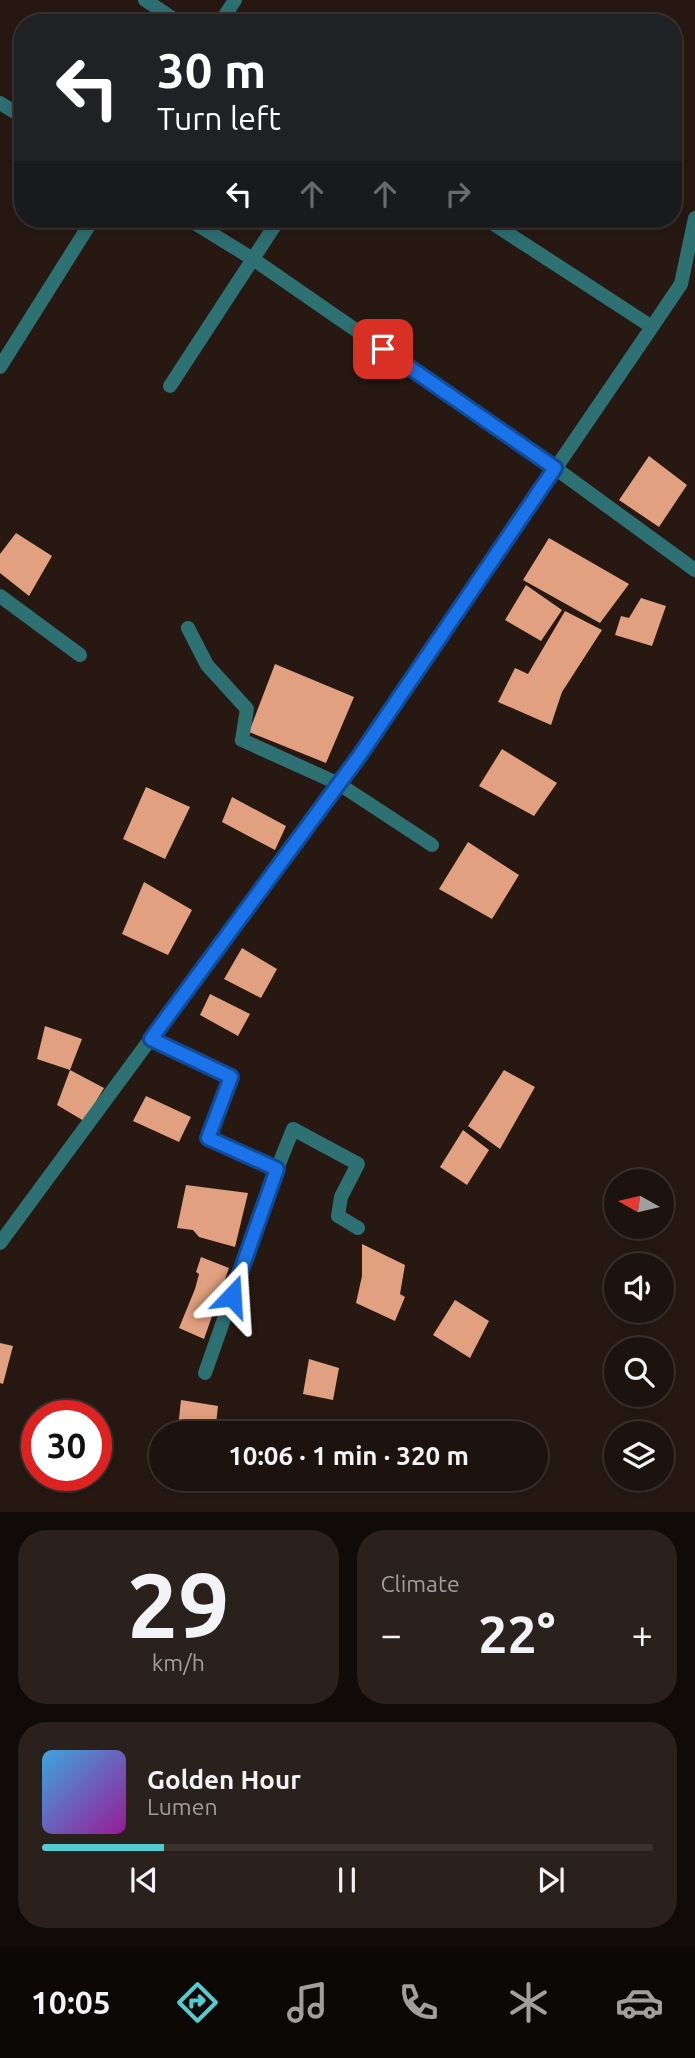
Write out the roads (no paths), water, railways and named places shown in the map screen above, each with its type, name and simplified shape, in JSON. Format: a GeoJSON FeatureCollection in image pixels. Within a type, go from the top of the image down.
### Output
{"type":"FeatureCollection","features":[{"type":"Feature","properties":{"kind":"street"},"geometry":{"type":"LineString","coordinates":[[145,0],[166,14]]}},
{"type":"Feature","properties":{"kind":"street"},"geometry":{"type":"LineString","coordinates":[[0,1243],[339,784],[652,327],[681,284],[695,218]]}},
{"type":"Feature","properties":{"kind":"street"},"geometry":{"type":"LineString","coordinates":[[0,367],[87,228]]}},
{"type":"Feature","properties":{"kind":"street"},"geometry":{"type":"LineString","coordinates":[[203,228],[253,259],[555,468],[695,570]]}},
{"type":"Feature","properties":{"kind":"street"},"geometry":{"type":"LineString","coordinates":[[170,386],[273,228]]}},
{"type":"Feature","properties":{"kind":"street"},"geometry":{"type":"LineString","coordinates":[[500,228],[652,327]]}},
{"type":"Feature","properties":{"kind":"street"},"geometry":{"type":"LineString","coordinates":[[0,596],[80,655]]}},
{"type":"Feature","properties":{"kind":"street"},"geometry":{"type":"LineString","coordinates":[[188,628],[207,665],[247,709],[242,740],[339,784],[432,845]]}},
{"type":"Feature","properties":{"kind":"street"},"geometry":{"type":"LineString","coordinates":[[151,1039],[231,1077],[208,1138],[277,1169]]}},
{"type":"Feature","properties":{"kind":"street"},"geometry":{"type":"LineString","coordinates":[[205,1373],[293,1129],[358,1164],[341,1197],[338,1216],[358,1228]]}}]}
